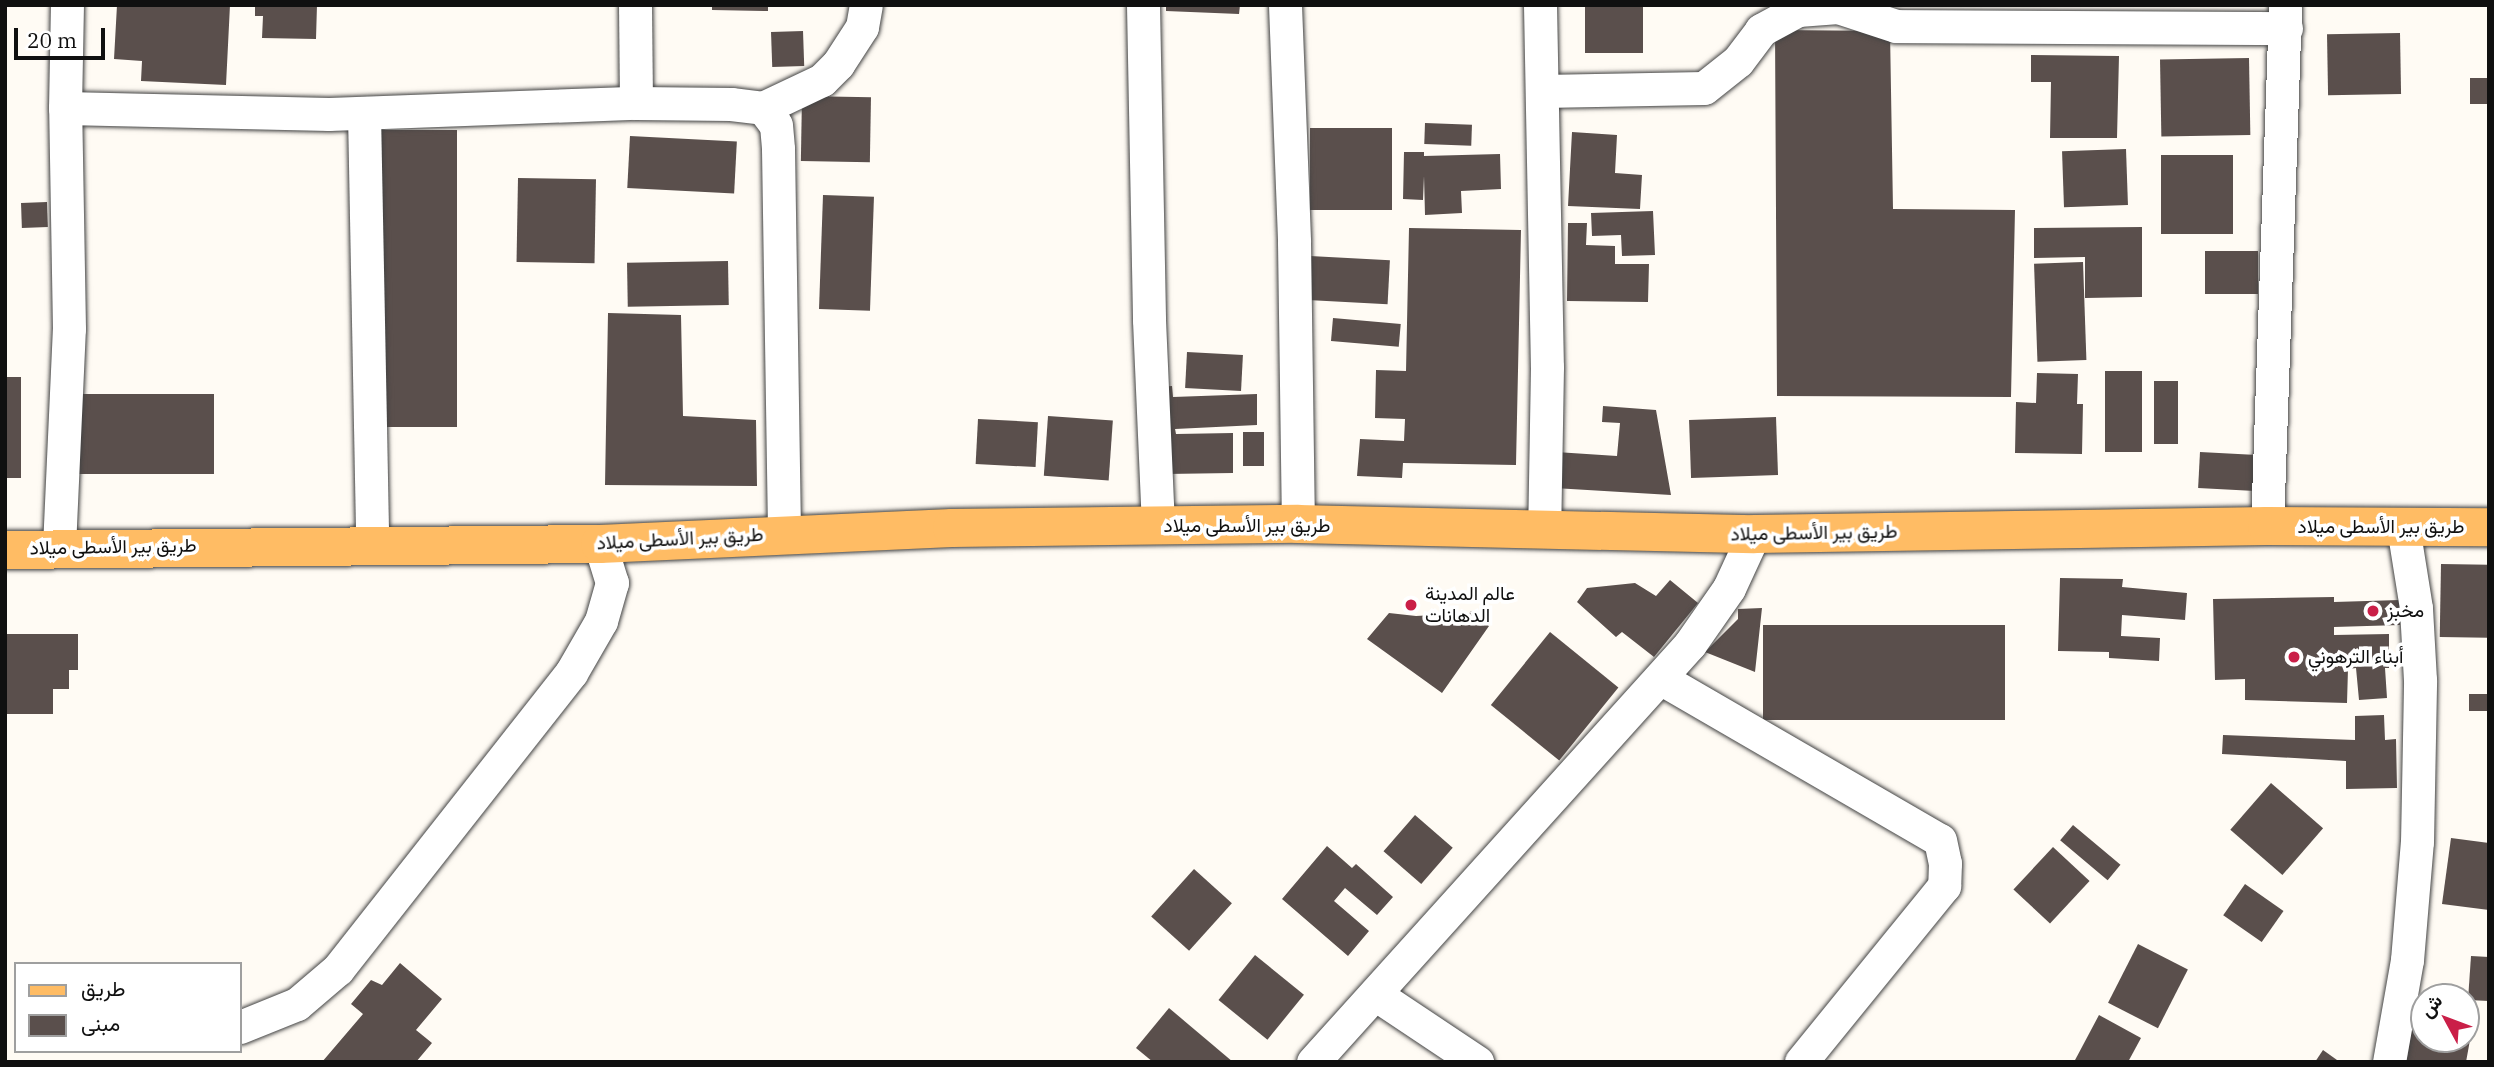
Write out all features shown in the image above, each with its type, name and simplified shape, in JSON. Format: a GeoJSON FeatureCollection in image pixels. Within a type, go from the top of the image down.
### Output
{"type":"FeatureCollection","features":[{"type":"Feature","properties":{"kind":"main road","name":"طريق بير الأسطى ميلاد"},"geometry":{"type":"LineString","coordinates":[[5,550],[59,547],[600,544],[952,528],[1297,524],[1754,534],[2267,526],[2489,527]]}},
{"type":"Feature","properties":{"kind":"street"},"geometry":{"type":"LineString","coordinates":[[59,547],[69,329],[65,108],[67,5]]}},
{"type":"Feature","properties":{"kind":"street"},"geometry":{"type":"LineString","coordinates":[[635,5],[636,103]]}},
{"type":"Feature","properties":{"kind":"street"},"geometry":{"type":"LineString","coordinates":[[65,108],[364,113],[636,103],[731,104],[763,108],[822,80],[838,64],[862,27],[866,5]]}},
{"type":"Feature","properties":{"kind":"street"},"geometry":{"type":"LineString","coordinates":[[1143,5],[1151,359],[1158,527]]}},
{"type":"Feature","properties":{"kind":"street"},"geometry":{"type":"LineString","coordinates":[[1285,5],[1294,242],[1297,524]]}},
{"type":"Feature","properties":{"kind":"street"},"geometry":{"type":"LineString","coordinates":[[1540,5],[1547,367],[1544,531]]}},
{"type":"Feature","properties":{"kind":"street"},"geometry":{"type":"LineString","coordinates":[[1542,90],[1704,88],[1738,61],[1762,30],[1798,10],[1838,7],[1896,26],[2285,17],[2267,526]]}},
{"type":"Feature","properties":{"kind":"street"},"geometry":{"type":"LineString","coordinates":[[763,108],[776,125],[778,149],[784,535]]}},
{"type":"Feature","properties":{"kind":"street"},"geometry":{"type":"LineString","coordinates":[[364,113],[372,545]]}},
{"type":"Feature","properties":{"kind":"street"},"geometry":{"type":"LineString","coordinates":[[2389,1062],[2407,960],[2417,842],[2420,680],[2416,608],[2403,527]]}},
{"type":"Feature","properties":{"kind":"street"},"geometry":{"type":"LineString","coordinates":[[1314,1062],[1690,644],[1729,588],[1754,534]]}},
{"type":"Feature","properties":{"kind":"street"},"geometry":{"type":"LineString","coordinates":[[242,1026],[297,1004],[338,968],[570,673],[601,621],[612,583],[600,544]]}},
{"type":"Feature","properties":{"kind":"street"},"geometry":{"type":"LineString","coordinates":[[1660,678],[1940,839],[1945,863],[1944,886],[1801,1062]]}},
{"type":"Feature","properties":{"kind":"street"},"geometry":{"type":"LineString","coordinates":[[1375,995],[1477,1062]]}},
{"type":"Feature","properties":{"kind":"building"},"geometry":{"type":"Polygon","coordinates":[[[117,5],[230,5],[226,85],[141,81],[142,61],[114,59],[117,5]]]}},
{"type":"Feature","properties":{"kind":"building"},"geometry":{"type":"Polygon","coordinates":[[[255,5],[317,5],[316,39],[262,38],[263,16],[255,16],[255,5]]]}},
{"type":"Feature","properties":{"kind":"building"},"geometry":{"type":"Polygon","coordinates":[[[712,5],[768,5],[768,11],[712,10],[712,5]]]}},
{"type":"Feature","properties":{"kind":"building"},"geometry":{"type":"Polygon","coordinates":[[[1166,5],[1240,5],[1239,14],[1166,11],[1166,5]]]}},
{"type":"Feature","properties":{"kind":"building"},"geometry":{"type":"Polygon","coordinates":[[[1585,5],[1643,5],[1643,53],[1585,53],[1585,5]]]}},
{"type":"Feature","properties":{"kind":"building"},"geometry":{"type":"Polygon","coordinates":[[[1775,30],[1890,31],[1893,209],[2015,210],[2011,397],[1777,396],[1775,30]]]}},
{"type":"Feature","properties":{"kind":"building"},"geometry":{"type":"Polygon","coordinates":[[[803,31],[804,66],[772,67],[771,32],[803,31]]]}},
{"type":"Feature","properties":{"kind":"building"},"geometry":{"type":"Polygon","coordinates":[[[2400,33],[2401,94],[2328,95],[2327,34],[2400,33]]]}},
{"type":"Feature","properties":{"kind":"building"},"geometry":{"type":"Polygon","coordinates":[[[2031,55],[2119,56],[2117,138],[2050,138],[2051,82],[2031,82],[2031,55]]]}},
{"type":"Feature","properties":{"kind":"building"},"geometry":{"type":"Polygon","coordinates":[[[2249,58],[2250,135],[2161,137],[2160,60],[2249,58]]]}},
{"type":"Feature","properties":{"kind":"building"},"geometry":{"type":"Polygon","coordinates":[[[2470,78],[2489,78],[2489,104],[2470,104],[2470,78]]]}},
{"type":"Feature","properties":{"kind":"building"},"geometry":{"type":"Polygon","coordinates":[[[802,96],[871,97],[870,162],[801,161],[802,96]]]}},
{"type":"Feature","properties":{"kind":"building"},"geometry":{"type":"Polygon","coordinates":[[[1425,123],[1472,125],[1471,146],[1424,144],[1425,123]]]}},
{"type":"Feature","properties":{"kind":"building"},"geometry":{"type":"Polygon","coordinates":[[[1310,128],[1392,128],[1392,210],[1310,210],[1310,128]]]}},
{"type":"Feature","properties":{"kind":"building"},"geometry":{"type":"Polygon","coordinates":[[[375,130],[457,130],[457,427],[375,427],[375,130]]]}},
{"type":"Feature","properties":{"kind":"building"},"geometry":{"type":"Polygon","coordinates":[[[1572,132],[1617,135],[1615,173],[1642,175],[1640,209],[1568,206],[1572,132]]]}},
{"type":"Feature","properties":{"kind":"building"},"geometry":{"type":"Polygon","coordinates":[[[630,136],[737,142],[734,194],[627,188],[630,136]]]}},
{"type":"Feature","properties":{"kind":"building"},"geometry":{"type":"Polygon","coordinates":[[[2126,149],[2128,205],[2064,207],[2062,151],[2126,149]]]}},
{"type":"Feature","properties":{"kind":"building"},"geometry":{"type":"Polygon","coordinates":[[[1404,152],[1424,152],[1424,156],[1500,154],[1501,189],[1461,191],[1462,213],[1425,215],[1424,176],[1423,200],[1403,199],[1404,152]]]}},
{"type":"Feature","properties":{"kind":"building"},"geometry":{"type":"Polygon","coordinates":[[[2161,155],[2233,155],[2233,234],[2161,234],[2161,155]]]}},
{"type":"Feature","properties":{"kind":"building"},"geometry":{"type":"Polygon","coordinates":[[[518,178],[596,179],[595,263],[517,262],[518,178]]]}},
{"type":"Feature","properties":{"kind":"building"},"geometry":{"type":"Polygon","coordinates":[[[823,195],[874,197],[870,311],[819,309],[823,195]]]}},
{"type":"Feature","properties":{"kind":"building"},"geometry":{"type":"Polygon","coordinates":[[[47,202],[48,227],[22,228],[21,203],[47,202]]]}},
{"type":"Feature","properties":{"kind":"building"},"geometry":{"type":"Polygon","coordinates":[[[1653,211],[1655,255],[1622,256],[1621,235],[1592,236],[1591,213],[1653,211]]]}},
{"type":"Feature","properties":{"kind":"building"},"geometry":{"type":"Polygon","coordinates":[[[1568,223],[1587,223],[1586,245],[1615,246],[1615,264],[1649,264],[1648,302],[1567,301],[1568,223]]]}},
{"type":"Feature","properties":{"kind":"building"},"geometry":{"type":"Polygon","coordinates":[[[2142,227],[2142,297],[2085,298],[2085,257],[2034,258],[2034,228],[2142,227]]]}},
{"type":"Feature","properties":{"kind":"building"},"geometry":{"type":"Polygon","coordinates":[[[1409,228],[1521,230],[1516,465],[1403,463],[1402,478],[1357,476],[1360,439],[1404,441],[1405,419],[1375,418],[1376,370],[1406,371],[1409,228]]]}},
{"type":"Feature","properties":{"kind":"building"},"geometry":{"type":"Polygon","coordinates":[[[2205,251],[2258,251],[2258,294],[2205,294],[2205,251]]]}},
{"type":"Feature","properties":{"kind":"building"},"geometry":{"type":"Polygon","coordinates":[[[1310,256],[1390,260],[1388,304],[1308,300],[1310,256]]]}},
{"type":"Feature","properties":{"kind":"building"},"geometry":{"type":"Polygon","coordinates":[[[728,261],[729,305],[628,307],[627,263],[728,261]]]}},
{"type":"Feature","properties":{"kind":"building"},"geometry":{"type":"Polygon","coordinates":[[[2083,262],[2086,360],[2037,362],[2034,264],[2083,262]]]}},
{"type":"Feature","properties":{"kind":"building"},"geometry":{"type":"Polygon","coordinates":[[[608,313],[681,315],[683,416],[756,420],[757,486],[605,485],[608,313]]]}},
{"type":"Feature","properties":{"kind":"building"},"geometry":{"type":"Polygon","coordinates":[[[1333,318],[1401,324],[1399,347],[1331,341],[1333,318]]]}},
{"type":"Feature","properties":{"kind":"building"},"geometry":{"type":"Polygon","coordinates":[[[1187,352],[1243,355],[1241,391],[1185,388],[1187,352]]]}},
{"type":"Feature","properties":{"kind":"building"},"geometry":{"type":"Polygon","coordinates":[[[2105,371],[2142,371],[2142,452],[2105,452],[2105,371]]]}},
{"type":"Feature","properties":{"kind":"building"},"geometry":{"type":"Polygon","coordinates":[[[2037,373],[2078,374],[2077,404],[2083,404],[2082,454],[2015,453],[2016,402],[2036,403],[2037,373]]]}},
{"type":"Feature","properties":{"kind":"building"},"geometry":{"type":"Polygon","coordinates":[[[5,377],[21,377],[21,478],[5,478],[5,377]]]}},
{"type":"Feature","properties":{"kind":"building"},"geometry":{"type":"Polygon","coordinates":[[[2154,381],[2178,381],[2178,444],[2154,444],[2154,381]]]}},
{"type":"Feature","properties":{"kind":"building"},"geometry":{"type":"Polygon","coordinates":[[[1172,386],[1173,397],[1257,394],[1257,425],[1175,429],[1176,434],[1233,433],[1233,473],[1166,474],[1156,387],[1172,386]]]}},
{"type":"Feature","properties":{"kind":"building"},"geometry":{"type":"Polygon","coordinates":[[[79,394],[214,394],[214,474],[79,474],[79,394]]]}},
{"type":"Feature","properties":{"kind":"building"},"geometry":{"type":"Polygon","coordinates":[[[1603,406],[1656,410],[1671,495],[1554,488],[1556,452],[1617,456],[1620,423],[1602,422],[1603,406]]]}},
{"type":"Feature","properties":{"kind":"building"},"geometry":{"type":"Polygon","coordinates":[[[1048,416],[1113,421],[1109,480],[1044,476],[1048,416]]]}},
{"type":"Feature","properties":{"kind":"building"},"geometry":{"type":"Polygon","coordinates":[[[1776,417],[1778,475],[1691,478],[1689,420],[1776,417]]]}},
{"type":"Feature","properties":{"kind":"building"},"geometry":{"type":"Polygon","coordinates":[[[978,419],[1038,422],[1036,467],[976,464],[978,419]]]}},
{"type":"Feature","properties":{"kind":"building"},"geometry":{"type":"Polygon","coordinates":[[[1243,432],[1264,432],[1264,466],[1243,466],[1243,432]]]}},
{"type":"Feature","properties":{"kind":"building"},"geometry":{"type":"Polygon","coordinates":[[[2200,452],[2257,455],[2255,491],[2198,488],[2200,452]]]}},
{"type":"Feature","properties":{"kind":"building"},"geometry":{"type":"Polygon","coordinates":[[[2441,564],[2489,565],[2488,638],[2440,637],[2441,564]]]}},
{"type":"Feature","properties":{"kind":"building"},"geometry":{"type":"Polygon","coordinates":[[[2060,578],[2123,579],[2122,587],[2187,593],[2185,620],[2122,615],[2121,636],[2160,638],[2159,661],[2109,658],[2109,652],[2058,651],[2060,578]]]}},
{"type":"Feature","properties":{"kind":"building"},"geometry":{"type":"Polygon","coordinates":[[[1670,580],[1698,603],[1654,657],[1622,632],[1616,637],[1577,602],[1587,588],[1635,583],[1656,596],[1670,580]]]}},
{"type":"Feature","properties":{"kind":"building"},"geometry":{"type":"Polygon","coordinates":[[[2334,597],[2334,602],[2400,600],[2400,625],[2334,627],[2334,635],[2389,634],[2389,668],[2385,668],[2387,698],[2359,700],[2356,668],[2348,669],[2347,703],[2245,700],[2245,679],[2215,680],[2213,599],[2334,597]]]}},
{"type":"Feature","properties":{"kind":"building"},"geometry":{"type":"Polygon","coordinates":[[[1762,608],[1755,672],[1705,652],[1738,619],[1738,609],[1762,608]]]}},
{"type":"Feature","properties":{"kind":"building"},"geometry":{"type":"Polygon","coordinates":[[[1471,611],[1489,626],[1442,693],[1367,639],[1389,613],[1416,616],[1452,614],[1464,621],[1471,611]]]}},
{"type":"Feature","properties":{"kind":"building"},"geometry":{"type":"Polygon","coordinates":[[[1763,625],[2005,625],[2005,720],[1763,720],[1763,625]]]}},
{"type":"Feature","properties":{"kind":"building"},"geometry":{"type":"Polygon","coordinates":[[[1550,632],[1618,687],[1559,760],[1491,705],[1550,632]]]}},
{"type":"Feature","properties":{"kind":"building"},"geometry":{"type":"Polygon","coordinates":[[[5,634],[78,634],[78,670],[69,670],[69,689],[53,689],[53,714],[5,714],[5,634]]]}},
{"type":"Feature","properties":{"kind":"building"},"geometry":{"type":"Polygon","coordinates":[[[2469,694],[2489,694],[2489,711],[2469,711],[2469,694]]]}},
{"type":"Feature","properties":{"kind":"building"},"geometry":{"type":"Polygon","coordinates":[[[2384,715],[2385,740],[2396,739],[2397,788],[2346,789],[2346,761],[2222,754],[2223,735],[2355,740],[2355,716],[2384,715]]]}},
{"type":"Feature","properties":{"kind":"building"},"geometry":{"type":"Polygon","coordinates":[[[2271,783],[2323,828],[2282,875],[2230,830],[2271,783]]]}},
{"type":"Feature","properties":{"kind":"building"},"geometry":{"type":"Polygon","coordinates":[[[1415,815],[1453,848],[1421,884],[1384,851],[1415,815]]]}},
{"type":"Feature","properties":{"kind":"building"},"geometry":{"type":"Polygon","coordinates":[[[2073,825],[2120,865],[2108,880],[2060,840],[2073,825]]]}},
{"type":"Feature","properties":{"kind":"building"},"geometry":{"type":"Polygon","coordinates":[[[2451,838],[2489,843],[2489,910],[2442,904],[2451,838]]]}},
{"type":"Feature","properties":{"kind":"building"},"geometry":{"type":"Polygon","coordinates":[[[1327,846],[1352,868],[1356,864],[1393,897],[1377,915],[1345,888],[1334,901],[1369,931],[1348,956],[1282,899],[1327,846]]]}},
{"type":"Feature","properties":{"kind":"building"},"geometry":{"type":"Polygon","coordinates":[[[2053,847],[2090,881],[2050,924],[2013,889],[2053,847]]]}},
{"type":"Feature","properties":{"kind":"building"},"geometry":{"type":"Polygon","coordinates":[[[1194,869],[1232,903],[1189,951],[1151,917],[1194,869]]]}},
{"type":"Feature","properties":{"kind":"building"},"geometry":{"type":"Polygon","coordinates":[[[2245,884],[2284,911],[2262,942],[2223,915],[2245,884]]]}},
{"type":"Feature","properties":{"kind":"building"},"geometry":{"type":"Polygon","coordinates":[[[2138,944],[2188,969],[2158,1028],[2108,1003],[2138,944]]]}},
{"type":"Feature","properties":{"kind":"building"},"geometry":{"type":"Polygon","coordinates":[[[1255,955],[1304,995],[1267,1040],[1218,1000],[1255,955]]]}},
{"type":"Feature","properties":{"kind":"building"},"geometry":{"type":"Polygon","coordinates":[[[2471,956],[2489,957],[2489,1001],[2480,1001],[2480,983],[2469,983],[2471,956]]]}},
{"type":"Feature","properties":{"kind":"building"},"geometry":{"type":"Polygon","coordinates":[[[400,963],[442,999],[416,1030],[432,1043],[416,1062],[322,1062],[363,1014],[351,1004],[371,980],[382,985],[400,963]]]}},
{"type":"Feature","properties":{"kind":"building"},"geometry":{"type":"Polygon","coordinates":[[[1169,1008],[1233,1062],[1153,1062],[1136,1048],[1169,1008]]]}},
{"type":"Feature","properties":{"kind":"building"},"geometry":{"type":"Polygon","coordinates":[[[2099,1015],[2141,1038],[2128,1062],[2074,1062],[2099,1015]]]}},
{"type":"Feature","properties":{"kind":"building"},"geometry":{"type":"Polygon","coordinates":[[[2408,1027],[2410,1053],[2468,1053],[2466,1062],[2401,1062],[2408,1027]]]}},
{"type":"Feature","properties":{"kind":"building"},"geometry":{"type":"Polygon","coordinates":[[[2323,1050],[2337,1060],[2336,1062],[2315,1062],[2323,1050]]]}},
{"type":"Feature","properties":{"kind":"place","name":"عالم المدينة الدهانات"},"geometry":{"type":"Point","coordinates":[1411,605]}},
{"type":"Feature","properties":{"kind":"place","name":"مخبز"},"geometry":{"type":"Point","coordinates":[2373,611]}},
{"type":"Feature","properties":{"kind":"place","name":"أبناء الترهوني"},"geometry":{"type":"Point","coordinates":[2294,657]}}]}
